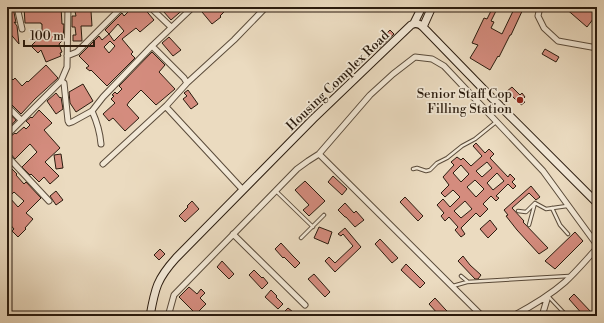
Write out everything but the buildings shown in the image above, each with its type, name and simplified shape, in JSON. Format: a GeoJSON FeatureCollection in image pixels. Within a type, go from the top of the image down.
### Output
{"type":"FeatureCollection","features":[{"type":"Feature","properties":{"kind":"street"},"geometry":{"type":"LineString","coordinates":[[17,7],[22,29]]}},
{"type":"Feature","properties":{"kind":"street"},"geometry":{"type":"LineString","coordinates":[[7,135],[61,81],[67,67],[68,7]]}},
{"type":"Feature","properties":{"kind":"street"},"geometry":{"type":"LineString","coordinates":[[67,56],[77,52],[122,7]]}},
{"type":"Feature","properties":{"kind":"street"},"geometry":{"type":"LineString","coordinates":[[150,7],[171,27]]}},
{"type":"Feature","properties":{"kind":"street"},"geometry":{"type":"LineString","coordinates":[[61,81],[64,83],[69,123],[92,111],[103,97],[152,46],[193,7]]}},
{"type":"Feature","properties":{"kind":"street"},"geometry":{"type":"LineString","coordinates":[[103,164],[167,105],[187,83],[234,40],[266,7]]}},
{"type":"Feature","properties":{"kind":"street"},"geometry":{"type":"LineString","coordinates":[[422,7],[414,23],[421,25],[597,203]]}},
{"type":"Feature","properties":{"kind":"street"},"geometry":{"type":"LineString","coordinates":[[423,27],[432,7]]}},
{"type":"Feature","properties":{"kind":"street"},"geometry":{"type":"LineString","coordinates":[[540,7],[538,16],[544,28],[558,41],[597,48]]}},
{"type":"Feature","properties":{"kind":"street","name":"Housing Complex Road"},"geometry":{"type":"LineString","coordinates":[[150,316],[154,291],[166,269],[313,119],[414,23]]}},
{"type":"Feature","properties":{"kind":"street"},"geometry":{"type":"LineString","coordinates":[[152,46],[184,78],[187,83]]}},
{"type":"Feature","properties":{"kind":"street"},"geometry":{"type":"LineString","coordinates":[[170,316],[169,313],[174,296],[297,169],[319,154],[370,95],[393,74],[415,57],[432,59],[444,66],[543,170],[597,245]]}},
{"type":"Feature","properties":{"kind":"street"},"geometry":{"type":"LineString","coordinates":[[167,105],[167,108],[243,190]]}},
{"type":"Feature","properties":{"kind":"street"},"geometry":{"type":"LineString","coordinates":[[7,106],[21,120]]}},
{"type":"Feature","properties":{"kind":"street"},"geometry":{"type":"LineString","coordinates":[[92,111],[97,123],[101,144]]}},
{"type":"Feature","properties":{"kind":"street"},"geometry":{"type":"LineString","coordinates":[[319,154],[482,316]]}},
{"type":"Feature","properties":{"kind":"street"},"geometry":{"type":"LineString","coordinates":[[7,156],[49,201]]}},
{"type":"Feature","properties":{"kind":"street"},"geometry":{"type":"LineString","coordinates":[[233,234],[305,306]]}},
{"type":"Feature","properties":{"kind":"street"},"geometry":{"type":"LineString","coordinates":[[513,316],[548,296],[565,282],[597,248]]}},
{"type":"Feature","properties":{"kind":"street"},"geometry":{"type":"LineString","coordinates":[[542,316],[548,296]]}},
{"type":"Feature","properties":{"kind":"lane"},"geometry":{"type":"LineString","coordinates":[[413,169],[417,168],[426,171],[430,170],[437,163],[475,139],[496,121]]}},
{"type":"Feature","properties":{"kind":"lane"},"geometry":{"type":"LineString","coordinates":[[275,191],[313,227]]}},
{"type":"Feature","properties":{"kind":"lane"},"geometry":{"type":"LineString","coordinates":[[535,203],[546,209],[568,206]]}},
{"type":"Feature","properties":{"kind":"lane"},"geometry":{"type":"LineString","coordinates":[[518,211],[526,212],[535,203]]}},
{"type":"Feature","properties":{"kind":"lane"},"geometry":{"type":"LineString","coordinates":[[529,224],[535,203]]}},
{"type":"Feature","properties":{"kind":"lane"},"geometry":{"type":"LineString","coordinates":[[552,208],[560,225],[568,234]]}},
{"type":"Feature","properties":{"kind":"lane"},"geometry":{"type":"LineString","coordinates":[[301,238],[324,215]]}},
{"type":"Feature","properties":{"kind":"lane"},"geometry":{"type":"LineString","coordinates":[[461,276],[468,282]]}},
{"type":"Feature","properties":{"kind":"lane"},"geometry":{"type":"LineString","coordinates":[[452,286],[468,282],[570,276]]}},
{"type":"Feature","properties":{"kind":"lane"},"geometry":{"type":"LineString","coordinates":[[548,296],[567,316]]}},
{"type":"Feature","properties":{"kind":"place","name":"Senior Staff Cop Filling Station"},"geometry":{"type":"Point","coordinates":[520,100]}}]}
